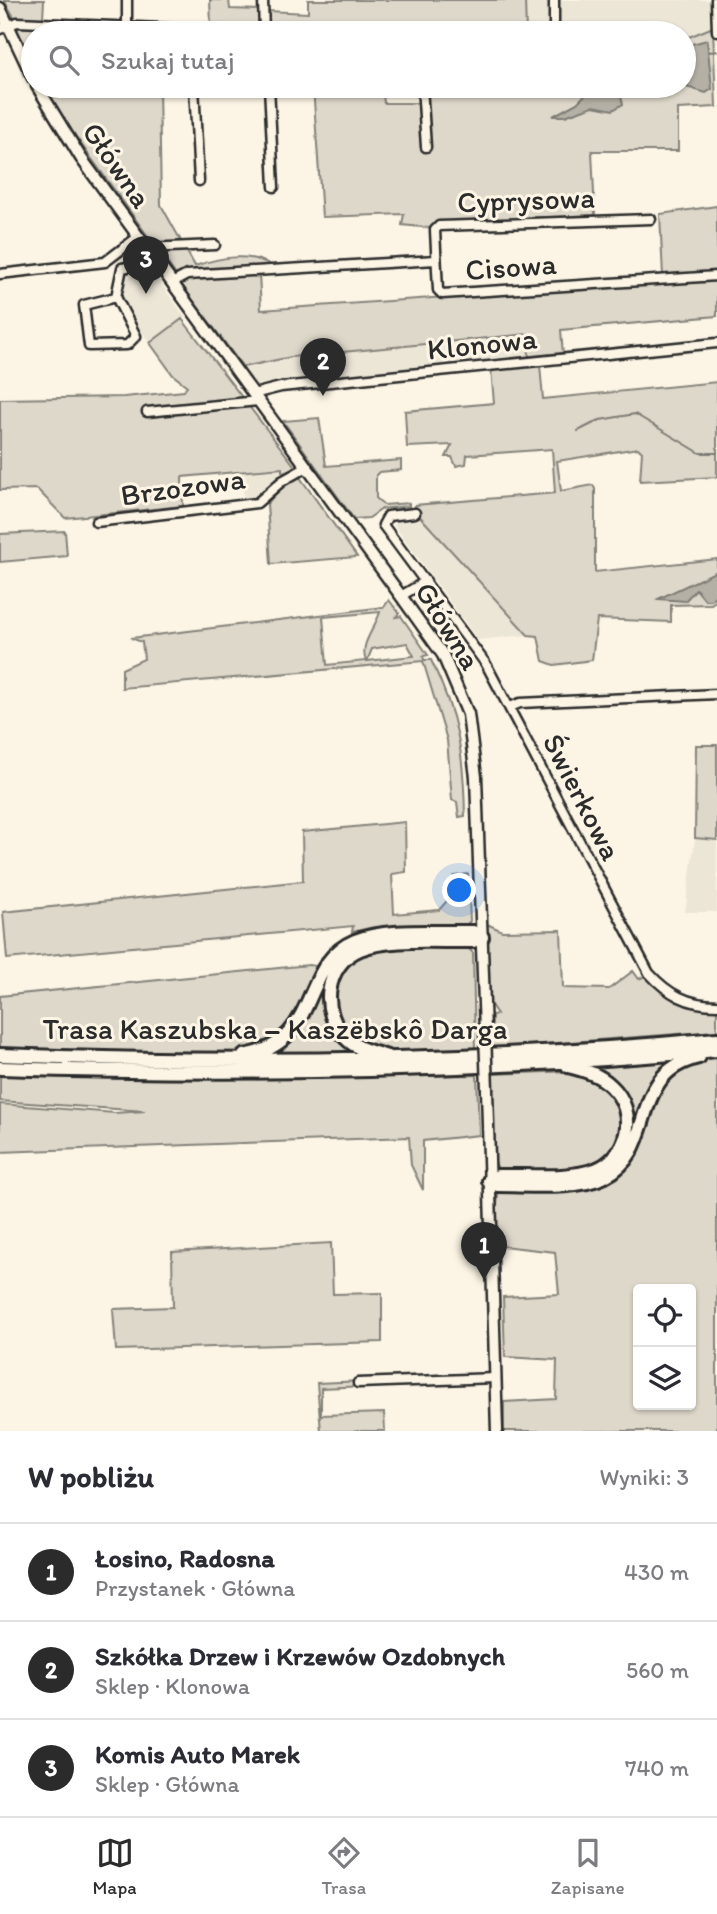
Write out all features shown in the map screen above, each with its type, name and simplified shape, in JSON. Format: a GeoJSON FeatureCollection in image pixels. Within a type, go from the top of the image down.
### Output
{"type":"FeatureCollection","features":[{"type":"Feature","properties":{"kind":"highway"},"geometry":{"type":"LineString","coordinates":[[191,1060],[258,1053],[282,1041],[295,1027],[330,960],[355,941],[382,935],[466,932],[482,937]]}},
{"type":"Feature","properties":{"kind":"highway"},"geometry":{"type":"LineString","coordinates":[[397,1060],[353,1044],[335,1024],[328,997],[331,980],[339,965],[351,954],[375,945],[473,942],[482,937]]}},
{"type":"Feature","properties":{"kind":"highway","name":"Trasa Kaszubska – Kaszëbskô Darga"},"geometry":{"type":"LineString","coordinates":[[0,1055],[191,1060],[397,1060],[521,1055],[717,1039]]}},
{"type":"Feature","properties":{"kind":"highway"},"geometry":{"type":"LineString","coordinates":[[489,1181],[499,1185],[576,1183],[602,1177],[620,1166],[632,1150],[648,1100],[662,1076],[682,1063],[717,1052]]}},
{"type":"Feature","properties":{"kind":"highway","name":"Trasa Kaszubska – Kaszëbskô Darga"},"geometry":{"type":"LineString","coordinates":[[0,1068],[289,1072],[557,1063],[717,1052]]}},
{"type":"Feature","properties":{"kind":"highway"},"geometry":{"type":"LineString","coordinates":[[489,1181],[498,1176],[582,1173],[602,1166],[620,1151],[628,1123],[623,1101],[618,1093],[594,1074],[557,1063]]}},
{"type":"Feature","properties":{"kind":"main road"},"geometry":{"type":"LineString","coordinates":[[0,8],[4,27],[21,57]]}},
{"type":"Feature","properties":{"kind":"main road","name":"Główna"},"geometry":{"type":"LineString","coordinates":[[44,98],[81,158],[443,655],[468,714],[476,777],[497,1431]]}},
{"type":"Feature","properties":{"kind":"street"},"geometry":{"type":"LineString","coordinates":[[127,0],[127,21]]}},
{"type":"Feature","properties":{"kind":"street"},"geometry":{"type":"LineString","coordinates":[[263,0],[264,21]]}},
{"type":"Feature","properties":{"kind":"street"},"geometry":{"type":"LineString","coordinates":[[554,0],[554,21]]}},
{"type":"Feature","properties":{"kind":"street"},"geometry":{"type":"LineString","coordinates":[[716,0],[717,31]]}},
{"type":"Feature","properties":{"kind":"street"},"geometry":{"type":"LineString","coordinates":[[4,27],[21,22]]}},
{"type":"Feature","properties":{"kind":"street"},"geometry":{"type":"LineString","coordinates":[[195,98],[199,181]]}},
{"type":"Feature","properties":{"kind":"street"},"geometry":{"type":"LineString","coordinates":[[270,98],[275,187]]}},
{"type":"Feature","properties":{"kind":"street"},"geometry":{"type":"LineString","coordinates":[[423,98],[426,147]]}},
{"type":"Feature","properties":{"kind":"street","name":"Cyprysowa"},"geometry":{"type":"LineString","coordinates":[[436,260],[435,230],[439,226],[651,219]]}},
{"type":"Feature","properties":{"kind":"street"},"geometry":{"type":"LineString","coordinates":[[0,274],[105,262],[138,237]]}},
{"type":"Feature","properties":{"kind":"street"},"geometry":{"type":"LineString","coordinates":[[122,268],[139,265],[150,253],[215,245]]}},
{"type":"Feature","properties":{"kind":"street"},"geometry":{"type":"LineString","coordinates":[[116,254],[122,268],[116,297],[136,336],[127,345],[89,346],[84,304],[116,297]]}},
{"type":"Feature","properties":{"kind":"street","name":"Cisowa"},"geometry":{"type":"LineString","coordinates":[[172,283],[187,275],[436,260],[438,290],[442,294],[717,275]]}},
{"type":"Feature","properties":{"kind":"street","name":"Klonowa"},"geometry":{"type":"LineString","coordinates":[[147,412],[256,398],[281,387],[717,343]]}},
{"type":"Feature","properties":{"kind":"street","name":"Brzozowa"},"geometry":{"type":"LineString","coordinates":[[96,522],[257,503],[282,481],[307,467]]}},
{"type":"Feature","properties":{"kind":"street","name":"Świerkowa"},"geometry":{"type":"LineString","coordinates":[[415,513],[388,516],[383,524],[473,644],[510,707],[649,974],[675,996],[688,1002],[717,1005]]}},
{"type":"Feature","properties":{"kind":"street"},"geometry":{"type":"LineString","coordinates":[[401,596],[426,581]]}},
{"type":"Feature","properties":{"kind":"street"},"geometry":{"type":"LineString","coordinates":[[510,707],[520,703],[717,694]]}},
{"type":"Feature","properties":{"kind":"street"},"geometry":{"type":"LineString","coordinates":[[358,1383],[495,1378]]}},
{"type":"Feature","properties":{"kind":"shaded area"},"geometry":{"type":"Polygon","coordinates":[[[4,0],[44,0],[43,19],[14,17],[4,0]]]}},
{"type":"Feature","properties":{"kind":"shaded area"},"geometry":{"type":"Polygon","coordinates":[[[210,0],[229,0],[230,9],[260,10],[261,21],[211,21],[210,0]]]}},
{"type":"Feature","properties":{"kind":"shaded area"},"geometry":{"type":"Polygon","coordinates":[[[308,0],[525,0],[526,21],[267,21],[267,11],[308,13],[308,0]]]}},
{"type":"Feature","properties":{"kind":"shaded area"},"geometry":{"type":"Polygon","coordinates":[[[525,0],[712,0],[713,27],[696,34],[696,21],[526,21],[525,0]]]}},
{"type":"Feature","properties":{"kind":"shaded area"},"geometry":{"type":"Polygon","coordinates":[[[17,25],[21,25],[21,43],[15,31],[17,25]]]}},
{"type":"Feature","properties":{"kind":"shaded area"},"geometry":{"type":"Polygon","coordinates":[[[713,27],[716,107],[678,109],[678,151],[592,151],[595,215],[436,222],[431,228],[402,225],[404,214],[322,217],[314,98],[383,98],[384,103],[423,103],[423,98],[696,98],[696,34],[713,27]]]}},
{"type":"Feature","properties":{"kind":"shaded area"},"geometry":{"type":"Polygon","coordinates":[[[707,40],[712,89],[706,93],[696,90],[696,43],[707,40]]]}},
{"type":"Feature","properties":{"kind":"shaded area"},"geometry":{"type":"Polygon","coordinates":[[[49,98],[159,98],[161,205],[195,266],[215,260],[245,257],[273,266],[176,275],[49,98]]]}},
{"type":"Feature","properties":{"kind":"shaded area"},"geometry":{"type":"Polygon","coordinates":[[[582,98],[621,98],[623,104],[613,110],[593,106],[565,116],[553,116],[582,98]]]}},
{"type":"Feature","properties":{"kind":"shaded area"},"geometry":{"type":"Polygon","coordinates":[[[717,206],[717,272],[663,276],[660,214],[717,206]]]}},
{"type":"Feature","properties":{"kind":"shaded area"},"geometry":{"type":"Polygon","coordinates":[[[150,269],[185,317],[150,343],[125,309],[123,279],[150,269]]]}},
{"type":"Feature","properties":{"kind":"shaded area"},"geometry":{"type":"Polygon","coordinates":[[[259,273],[261,310],[717,278],[717,316],[561,330],[563,355],[529,359],[528,334],[291,357],[243,367],[179,281],[259,273]]]}},
{"type":"Feature","properties":{"kind":"shaded area"},"geometry":{"type":"Polygon","coordinates":[[[182,319],[297,469],[182,477],[183,506],[65,518],[37,489],[0,490],[0,399],[124,397],[184,391],[187,386],[173,375],[150,343],[182,319]]]}},
{"type":"Feature","properties":{"kind":"shaded area"},"geometry":{"type":"Polygon","coordinates":[[[528,334],[529,359],[256,385],[243,367],[291,357],[528,334]]]}},
{"type":"Feature","properties":{"kind":"shaded area"},"geometry":{"type":"Polygon","coordinates":[[[540,365],[543,399],[717,382],[717,477],[640,481],[642,452],[638,448],[557,461],[561,491],[593,485],[595,489],[595,572],[717,559],[717,600],[711,604],[671,605],[671,622],[597,619],[592,660],[554,665],[543,661],[538,636],[528,635],[415,511],[415,505],[555,493],[552,449],[467,455],[466,464],[456,466],[452,457],[446,457],[452,445],[407,447],[405,411],[494,403],[491,369],[540,365]]]}},
{"type":"Feature","properties":{"kind":"shaded area"},"geometry":{"type":"Polygon","coordinates":[[[319,418],[326,466],[401,460],[401,470],[379,472],[376,475],[376,498],[384,505],[409,503],[409,506],[382,509],[369,518],[354,519],[283,421],[319,418]]]}},
{"type":"Feature","properties":{"kind":"shaded area"},"geometry":{"type":"Polygon","coordinates":[[[283,468],[259,497],[244,499],[241,472],[283,468]]]}},
{"type":"Feature","properties":{"kind":"shaded area"},"geometry":{"type":"Polygon","coordinates":[[[299,476],[357,557],[271,564],[267,504],[283,485],[299,476]]]}},
{"type":"Feature","properties":{"kind":"shaded area"},"geometry":{"type":"Polygon","coordinates":[[[423,519],[528,635],[478,640],[394,525],[397,521],[423,519]]]}},
{"type":"Feature","properties":{"kind":"shaded area"},"geometry":{"type":"Polygon","coordinates":[[[65,531],[67,556],[0,562],[0,534],[65,531]]]}},
{"type":"Feature","properties":{"kind":"shaded area"},"geometry":{"type":"Polygon","coordinates":[[[717,571],[717,594],[711,600],[705,600],[696,589],[685,601],[658,599],[717,571]]]}},
{"type":"Feature","properties":{"kind":"shaded area"},"geometry":{"type":"Polygon","coordinates":[[[389,600],[399,613],[396,617],[401,616],[428,655],[423,656],[424,660],[431,660],[448,699],[461,754],[465,816],[459,817],[457,802],[452,800],[447,740],[423,661],[122,688],[122,669],[144,659],[142,642],[131,638],[384,607],[389,600]],[[380,612],[323,617],[327,665],[366,661],[366,643],[380,612]],[[407,643],[372,649],[367,661],[414,656],[407,643]]]}},
{"type":"Feature","properties":{"kind":"shaded area"},"geometry":{"type":"Polygon","coordinates":[[[696,745],[717,745],[717,840],[695,838],[696,745]]]}},
{"type":"Feature","properties":{"kind":"shaded area"},"geometry":{"type":"Polygon","coordinates":[[[405,822],[406,872],[392,874],[394,914],[439,910],[453,894],[454,876],[468,874],[470,921],[466,925],[374,927],[352,932],[353,926],[7,959],[3,912],[303,881],[302,832],[405,822]]]}},
{"type":"Feature","properties":{"kind":"shaded area"},"geometry":{"type":"Polygon","coordinates":[[[695,838],[717,840],[717,912],[685,912],[695,838]]]}},
{"type":"Feature","properties":{"kind":"shaded area"},"geometry":{"type":"Polygon","coordinates":[[[487,924],[502,931],[561,930],[563,988],[609,989],[633,971],[639,979],[645,976],[686,1004],[717,1009],[717,1031],[491,1048],[492,1015],[497,1014],[489,1002],[487,924]]]}},
{"type":"Feature","properties":{"kind":"shaded area"},"geometry":{"type":"Polygon","coordinates":[[[357,946],[325,999],[363,1053],[266,1055],[331,965],[357,946]]]}},
{"type":"Feature","properties":{"kind":"shaded area"},"geometry":{"type":"Polygon","coordinates":[[[380,948],[468,948],[473,953],[475,1049],[384,1051],[351,1038],[334,1013],[336,977],[354,956],[380,948]]]}},
{"type":"Feature","properties":{"kind":"shaded area"},"geometry":{"type":"Polygon","coordinates":[[[309,965],[322,967],[293,1021],[268,1046],[251,1051],[183,1055],[0,1049],[0,996],[309,965]]]}},
{"type":"Feature","properties":{"kind":"shaded area"},"geometry":{"type":"Polygon","coordinates":[[[717,1057],[717,1431],[504,1431],[504,1402],[556,1399],[557,1360],[505,1357],[503,1297],[559,1294],[555,1252],[494,1245],[498,1193],[501,1190],[606,1179],[660,1085],[691,1062],[717,1057]]]}},
{"type":"Feature","properties":{"kind":"shaded area"},"geometry":{"type":"Polygon","coordinates":[[[677,1060],[649,1086],[622,1155],[599,1172],[632,1120],[592,1067],[677,1060]]]}},
{"type":"Feature","properties":{"kind":"shaded area"},"geometry":{"type":"Polygon","coordinates":[[[574,1071],[602,1083],[617,1105],[624,1124],[611,1154],[602,1160],[573,1169],[522,1173],[498,1169],[494,1159],[492,1074],[574,1071]]]}},
{"type":"Feature","properties":{"kind":"shaded area"},"geometry":{"type":"Polygon","coordinates":[[[0,1072],[247,1078],[477,1075],[479,1135],[423,1141],[423,1190],[411,1165],[409,1137],[0,1152],[0,1104],[115,1113],[145,1111],[0,1101],[0,1072]]]}},
{"type":"Feature","properties":{"kind":"shaded area"},"geometry":{"type":"Polygon","coordinates":[[[331,1243],[333,1294],[382,1293],[382,1342],[116,1350],[113,1309],[173,1307],[172,1252],[331,1243]]]}},
{"type":"Feature","properties":{"kind":"shaded area"},"geometry":{"type":"Polygon","coordinates":[[[411,1379],[411,1384],[321,1388],[321,1415],[384,1413],[385,1431],[321,1431],[317,1383],[411,1379]]]}},
{"type":"Feature","properties":{"kind":"waterway"},"geometry":{"type":"LineString","coordinates":[[709,52],[717,51]]}},
{"type":"Feature","properties":{"kind":"waterway"},"geometry":{"type":"LineString","coordinates":[[578,431],[600,420],[635,414],[700,453],[717,453]]}},
{"type":"Feature","properties":{"kind":"place","name":"Komis Auto Marek"},"geometry":{"type":"Point","coordinates":[146,294]}},
{"type":"Feature","properties":{"kind":"place","name":"Szkółka Drzew i Krzewów Ozdobnych"},"geometry":{"type":"Point","coordinates":[323,396]}},
{"type":"Feature","properties":{"kind":"place","name":"Łosino, Radosna"},"geometry":{"type":"Point","coordinates":[484,1280]}}]}
